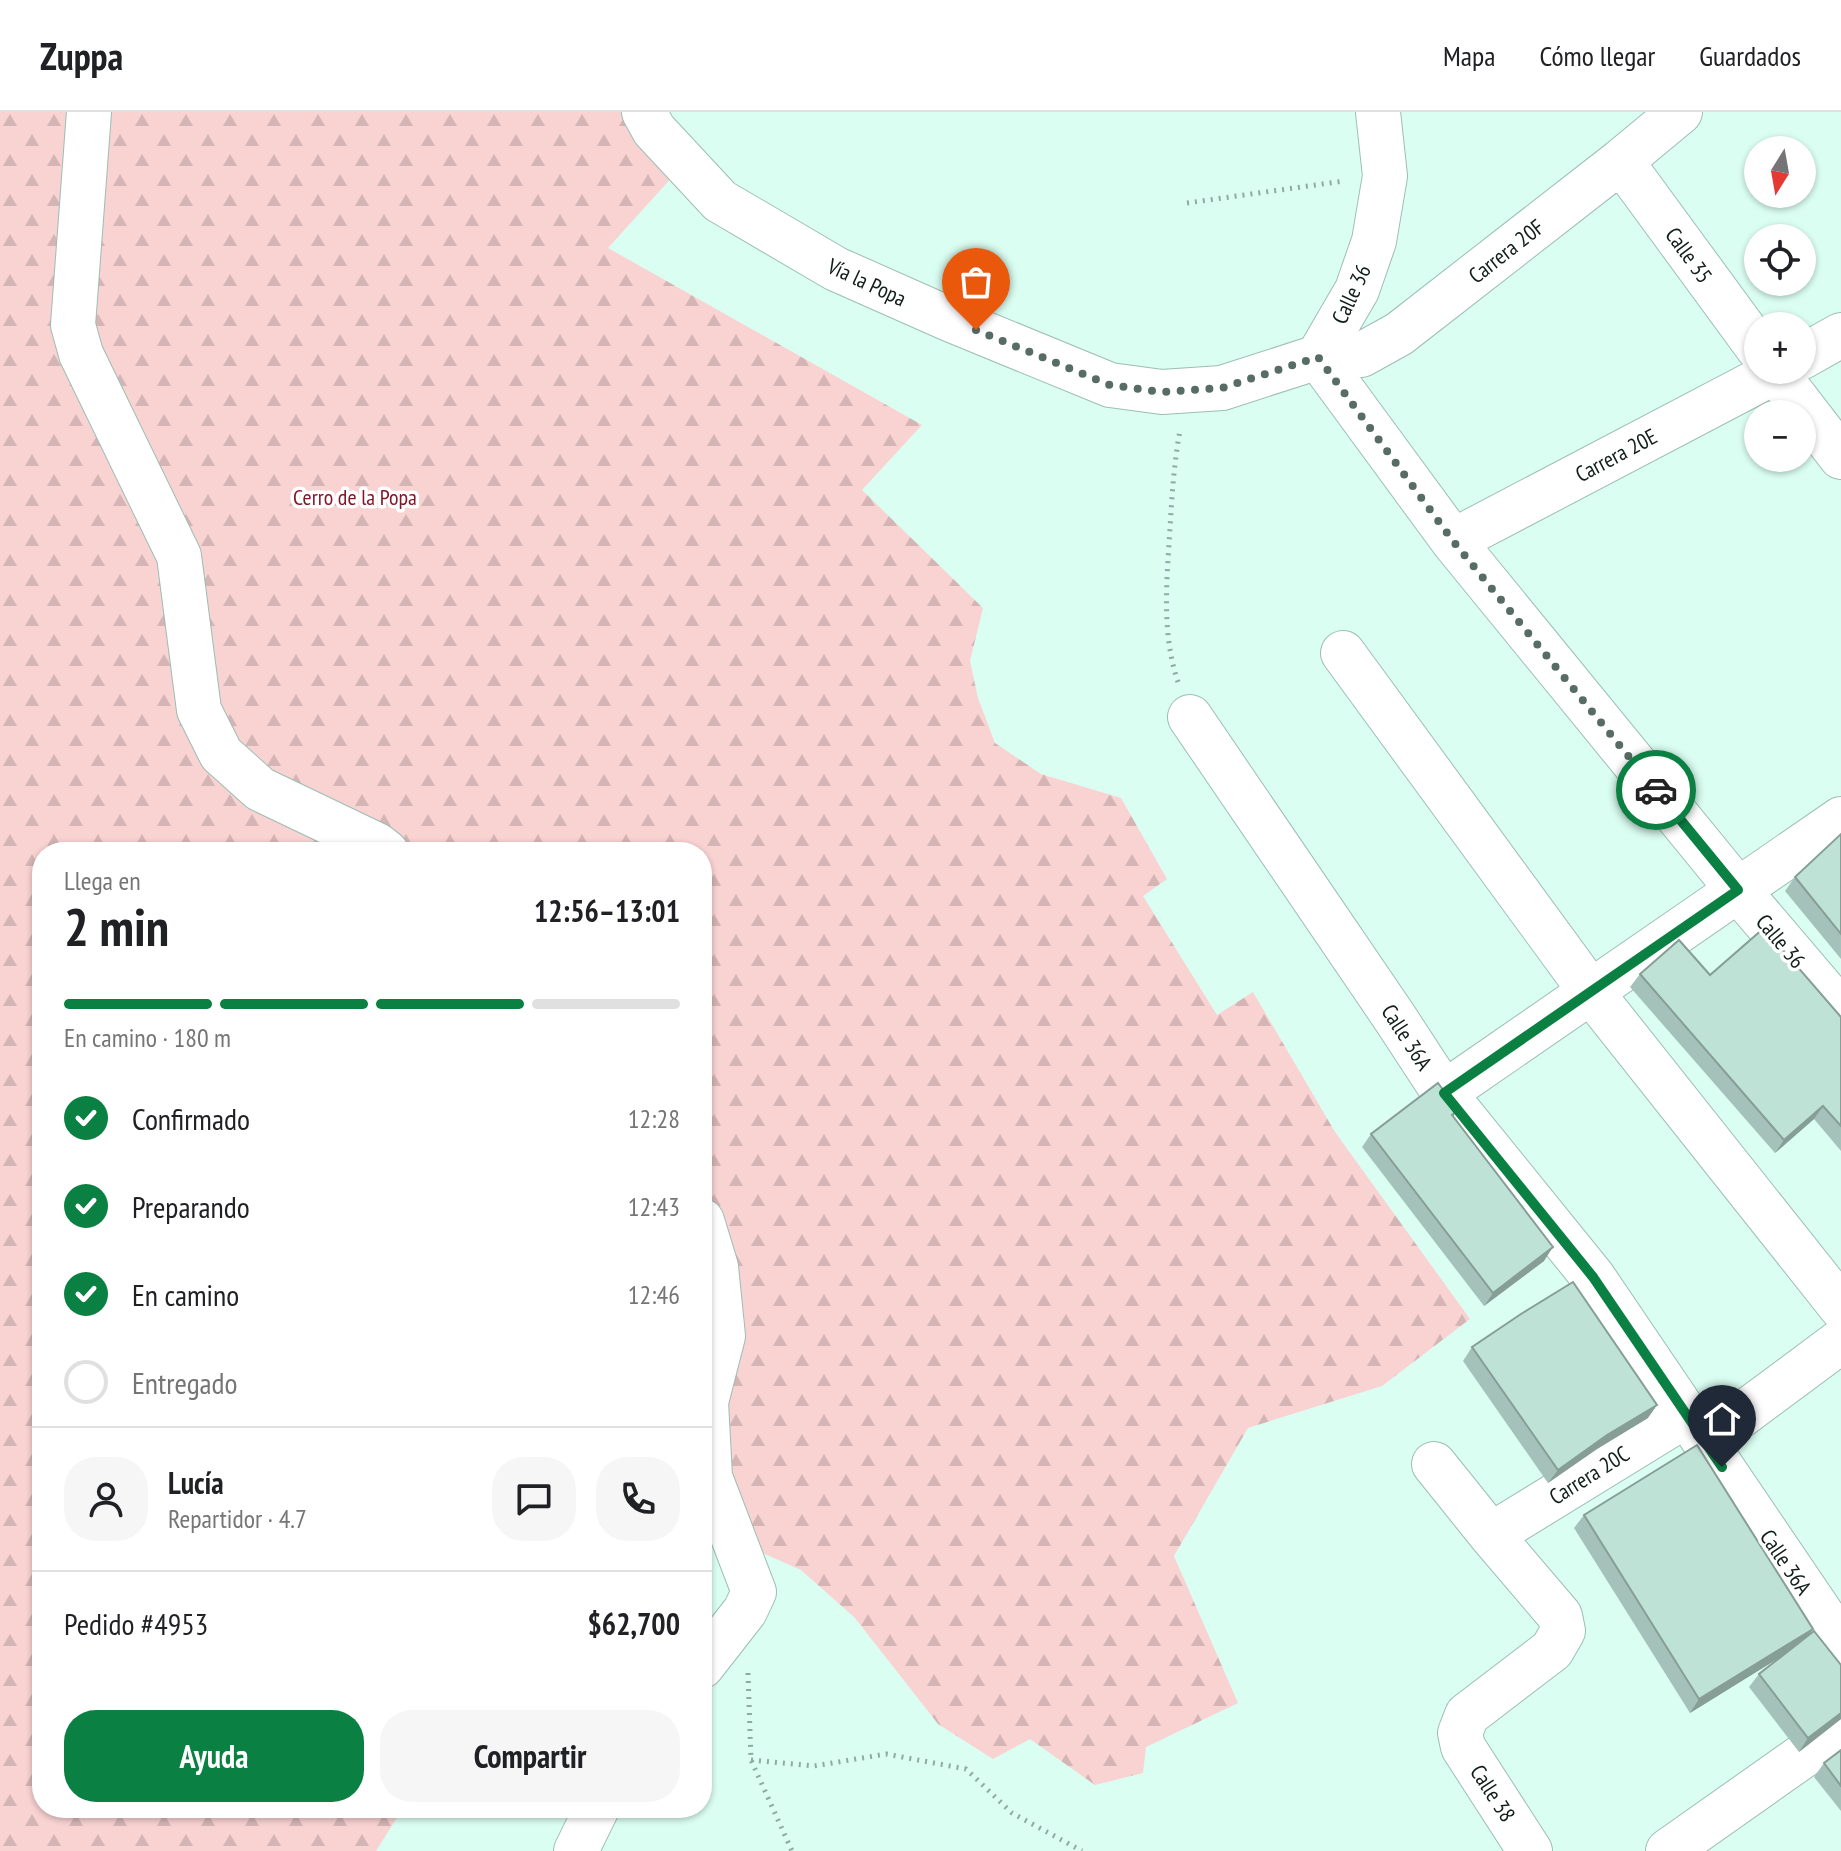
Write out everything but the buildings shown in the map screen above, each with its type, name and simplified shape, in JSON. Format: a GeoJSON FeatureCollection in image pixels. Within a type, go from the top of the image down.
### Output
{"type":"FeatureCollection","features":[{"type":"Feature","properties":{"kind":"street"},"geometry":{"type":"LineString","coordinates":[[89,112],[73,325],[81,354],[179,556],[199,710],[221,754],[260,789],[371,842]]}},
{"type":"Feature","properties":{"kind":"street","name":"Vía la Popa"},"geometry":{"type":"LineString","coordinates":[[644,112],[654,130],[674,153],[720,201],[732,209],[836,269],[1110,385],[1162,392],[1222,388],[1318,357]]}},
{"type":"Feature","properties":{"kind":"street","name":"Calle 36"},"geometry":{"type":"LineString","coordinates":[[1378,112],[1385,176],[1374,241],[1357,290],[1318,357],[1453,541],[1841,1011]]}},
{"type":"Feature","properties":{"kind":"street","name":"Carrera 20F"},"geometry":{"type":"LineString","coordinates":[[1318,357],[1361,355],[1399,334],[1680,112]]}},
{"type":"Feature","properties":{"kind":"street","name":"Calle 35"},"geometry":{"type":"LineString","coordinates":[[1621,161],[1744,319]]}},
{"type":"Feature","properties":{"kind":"street","name":"Carrera 20E"},"geometry":{"type":"LineString","coordinates":[[1816,346],[1841,335]]}},
{"type":"Feature","properties":{"kind":"street","name":"Carrera 20E"},"geometry":{"type":"LineString","coordinates":[[1453,541],[1744,382]]}},
{"type":"Feature","properties":{"kind":"street","name":"Calle 35"},"geometry":{"type":"LineString","coordinates":[[1792,384],[1841,457]]}},
{"type":"Feature","properties":{"kind":"street"},"geometry":{"type":"LineString","coordinates":[[1343,653],[1591,992],[1841,1307]]}},
{"type":"Feature","properties":{"kind":"street","name":"Calle 36A"},"geometry":{"type":"LineString","coordinates":[[1190,717],[1444,1093],[1593,1277],[1841,1643]]}},
{"type":"Feature","properties":{"kind":"street"},"geometry":{"type":"LineString","coordinates":[[1444,1093],[1841,819]]}},
{"type":"Feature","properties":{"kind":"street"},"geometry":{"type":"LineString","coordinates":[[712,1254],[723,1336],[712,1379]]}},
{"type":"Feature","properties":{"kind":"street","name":"Carrera 20C"},"geometry":{"type":"LineString","coordinates":[[1491,1535],[1696,1428],[1841,1341]]}},
{"type":"Feature","properties":{"kind":"street"},"geometry":{"type":"LineString","coordinates":[[1434,1464],[1491,1535]]}},
{"type":"Feature","properties":{"kind":"street"},"geometry":{"type":"LineString","coordinates":[[712,1482],[754,1592],[745,1611],[712,1653]]}},
{"type":"Feature","properties":{"kind":"street","name":"Calle 38"},"geometry":{"type":"LineString","coordinates":[[1491,1535],[1560,1616],[1563,1631],[1552,1650],[1467,1715],[1460,1733],[1463,1747],[1530,1851]]}},
{"type":"Feature","properties":{"kind":"street"},"geometry":{"type":"LineString","coordinates":[[1668,1851],[1841,1729]]}},
{"type":"Feature","properties":{"kind":"street"},"geometry":{"type":"LineString","coordinates":[[576,1851],[592,1818]]}},
{"type":"Feature","properties":{"kind":"path"},"geometry":{"type":"LineString","coordinates":[[1187,203],[1385,176]]}},
{"type":"Feature","properties":{"kind":"path"},"geometry":{"type":"LineString","coordinates":[[1175,458],[1165,611],[1175,672],[1190,717]]}},
{"type":"Feature","properties":{"kind":"path"},"geometry":{"type":"LineString","coordinates":[[748,1671],[751,1760],[792,1851]]}},
{"type":"Feature","properties":{"kind":"path"},"geometry":{"type":"LineString","coordinates":[[751,1760],[814,1766],[886,1754],[966,1769],[1012,1813],[1082,1851]]}},
{"type":"Feature","properties":{"kind":"green space","name":"Cerro de la Popa"},"geometry":{"type":"Polygon","coordinates":[[[0,112],[644,112],[684,164],[608,248],[922,425],[862,490],[983,608],[970,661],[978,698],[995,743],[1041,774],[1121,798],[1167,879],[1143,896],[1217,1015],[1253,992],[1335,1132],[1470,1319],[1382,1386],[1248,1428],[1174,1556],[1238,1703],[1146,1747],[1143,1773],[1095,1785],[1030,1739],[993,1759],[938,1724],[855,1618],[801,1570],[712,1530],[712,842],[32,842],[32,1818],[397,1818],[376,1851],[0,1851],[0,112]]]}},
{"type":"Feature","properties":{"kind":"way so far"},"geometry":{"type":"LineString","coordinates":[[976,330],[1110,385],[1162,392],[1222,388],[1318,357],[1453,541],[1656,790]]}},
{"type":"Feature","properties":{"kind":"route"},"geometry":{"type":"LineString","coordinates":[[1656,790],[1738,890],[1444,1093],[1593,1277],[1722,1467]]}}]}
